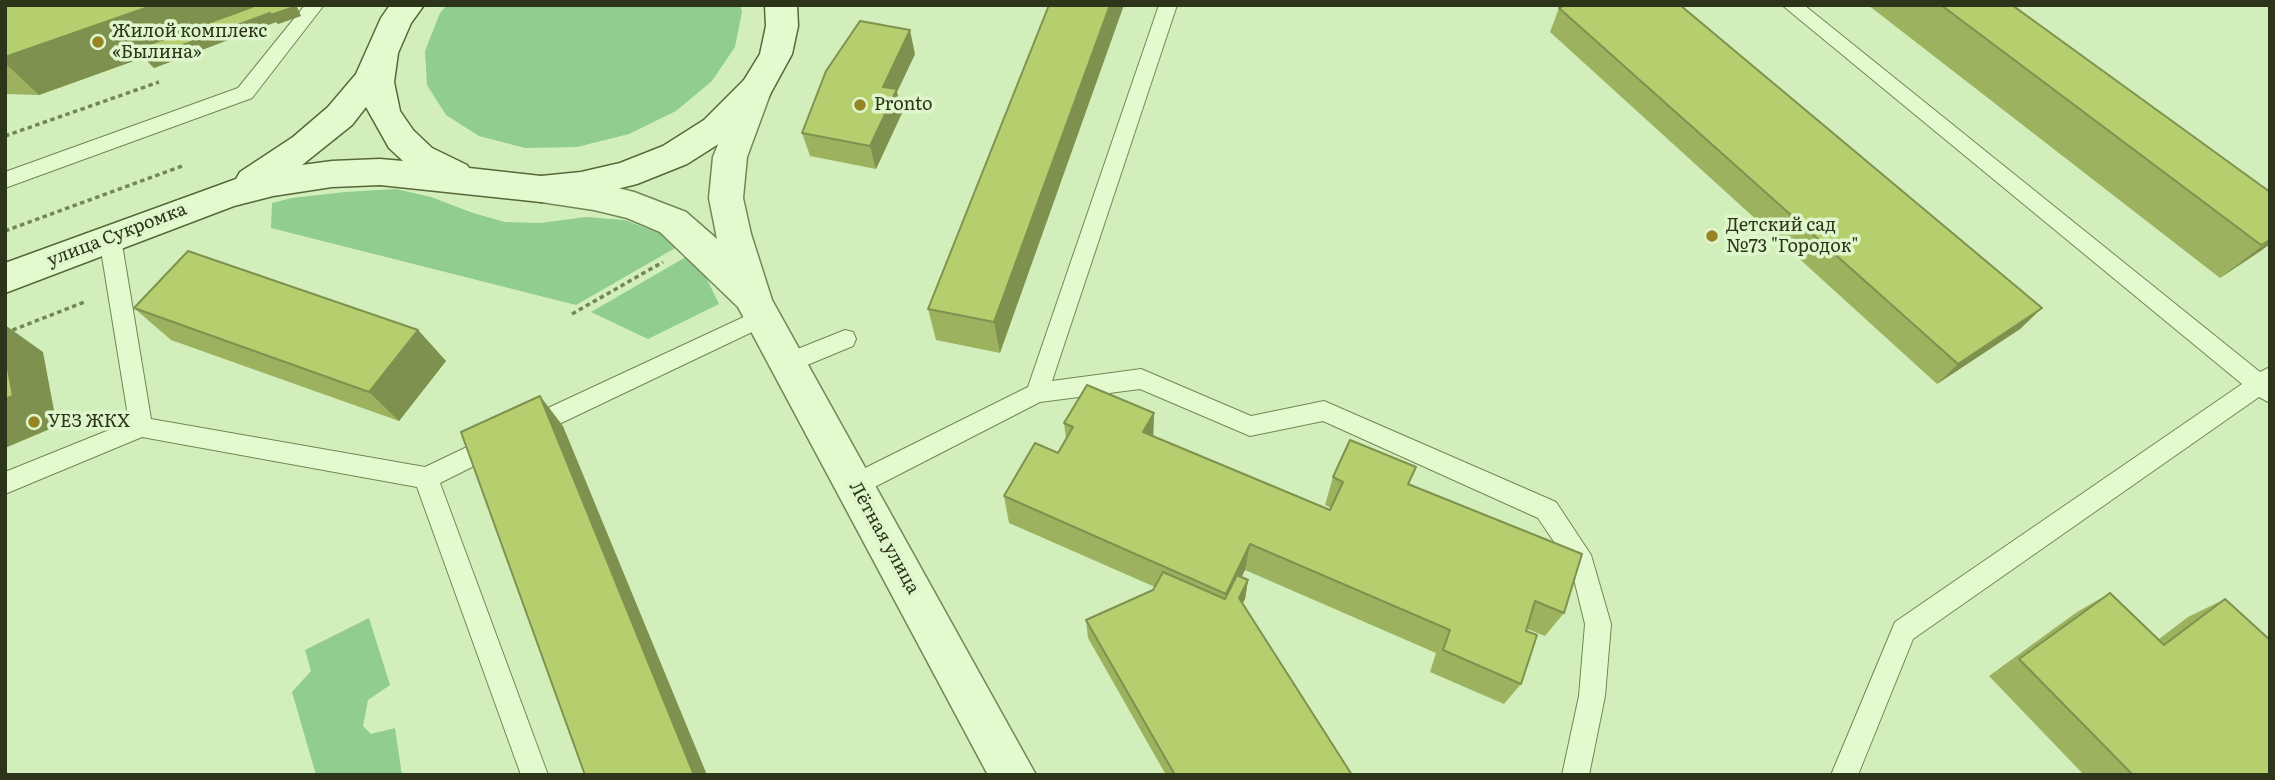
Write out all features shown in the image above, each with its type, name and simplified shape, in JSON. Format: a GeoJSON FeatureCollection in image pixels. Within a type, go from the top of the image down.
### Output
{"type":"FeatureCollection","features":[{"type":"Feature","properties":{"kind":"main road"},"geometry":{"type":"LineString","coordinates":[[228,194],[270,171],[340,116],[370,80],[397,18],[408,5]]}},
{"type":"Feature","properties":{"kind":"main road"},"geometry":{"type":"LineString","coordinates":[[776,54],[782,26],[781,5]]}},
{"type":"Feature","properties":{"kind":"main road"},"geometry":{"type":"LineString","coordinates":[[759,310],[733,234],[726,198],[730,157],[756,89],[776,54],[810,5]]}},
{"type":"Feature","properties":{"kind":"main road"},"geometry":{"type":"LineString","coordinates":[[383,48],[378,82],[384,113],[401,139],[420,157],[449,173],[490,185]]}},
{"type":"Feature","properties":{"kind":"main road"},"geometry":{"type":"LineString","coordinates":[[541,189],[580,185],[625,175],[675,155],[716,129],[756,89]]}},
{"type":"Feature","properties":{"kind":"main road"},"geometry":{"type":"LineString","coordinates":[[228,194],[332,174],[368,172],[594,196],[634,206],[673,222],[703,248],[759,310]]}},
{"type":"Feature","properties":{"kind":"main road","name":"улица Сукромка"},"geometry":{"type":"LineString","coordinates":[[5,278],[228,194]]}},
{"type":"Feature","properties":{"kind":"main road","name":"Лётная улица"},"geometry":{"type":"LineString","coordinates":[[759,310],[1013,775]]}},
{"type":"Feature","properties":{"kind":"lane"},"geometry":{"type":"LineString","coordinates":[[5,180],[245,93],[315,5]]}},
{"type":"Feature","properties":{"kind":"lane"},"geometry":{"type":"LineString","coordinates":[[1037,393],[1168,5]]}},
{"type":"Feature","properties":{"kind":"lane"},"geometry":{"type":"LineString","coordinates":[[1791,5],[2266,384],[1905,631],[1844,775]]}},
{"type":"Feature","properties":{"kind":"lane"},"geometry":{"type":"LineString","coordinates":[[110,238],[141,427]]}},
{"type":"Feature","properties":{"kind":"lane"},"geometry":{"type":"LineString","coordinates":[[5,483],[141,427],[426,478],[759,310]]}},
{"type":"Feature","properties":{"kind":"lane"},"geometry":{"type":"LineString","coordinates":[[788,363],[845,339]]}},
{"type":"Feature","properties":{"kind":"lane"},"geometry":{"type":"LineString","coordinates":[[855,485],[1037,393],[1141,379],[1250,426],[1324,411],[1547,509],[1582,563],[1598,624],[1592,696],[1575,775]]}},
{"type":"Feature","properties":{"kind":"lane"},"geometry":{"type":"LineString","coordinates":[[426,478],[535,775]]}},
{"type":"Feature","properties":{"kind":"path"},"geometry":{"type":"LineString","coordinates":[[5,136],[159,82]]}},
{"type":"Feature","properties":{"kind":"path"},"geometry":{"type":"LineString","coordinates":[[5,231],[183,166]]}},
{"type":"Feature","properties":{"kind":"path"},"geometry":{"type":"LineString","coordinates":[[572,314],[671,257]]}},
{"type":"Feature","properties":{"kind":"path"},"geometry":{"type":"LineString","coordinates":[[5,333],[120,288]]}},
{"type":"Feature","properties":{"kind":"green space"},"geometry":{"type":"Polygon","coordinates":[[[447,5],[740,5],[742,12],[735,47],[712,81],[676,111],[629,134],[577,147],[525,148],[479,136],[446,115],[427,85],[425,51],[440,13],[447,5]]]}},
{"type":"Feature","properties":{"kind":"green space"},"geometry":{"type":"Polygon","coordinates":[[[396,189],[431,197],[505,222],[540,223],[586,217],[625,220],[684,243],[576,305],[271,228],[272,203],[345,192],[396,189]]]}},
{"type":"Feature","properties":{"kind":"green space"},"geometry":{"type":"Polygon","coordinates":[[[691,254],[702,269],[719,304],[648,339],[591,312],[691,254]]]}},
{"type":"Feature","properties":{"kind":"green space"},"geometry":{"type":"Polygon","coordinates":[[[369,618],[390,685],[368,700],[363,726],[371,734],[395,728],[402,775],[316,775],[292,692],[311,671],[305,650],[369,618]]]}},
{"type":"Feature","properties":{"kind":"building"},"geometry":{"type":"Polygon","coordinates":[[[5,5],[154,5],[5,57],[5,5]]]}},
{"type":"Feature","properties":{"kind":"building"},"geometry":{"type":"Polygon","coordinates":[[[251,5],[294,7],[271,15],[270,13],[145,59],[142,47],[252,7],[251,5]]]}},
{"type":"Feature","properties":{"kind":"building"},"geometry":{"type":"Polygon","coordinates":[[[1049,5],[1110,5],[994,322],[928,309],[1049,5]]]}},
{"type":"Feature","properties":{"kind":"building"},"geometry":{"type":"Polygon","coordinates":[[[1565,5],[1680,5],[2042,308],[1958,364],[1559,8],[1565,5]]]}},
{"type":"Feature","properties":{"kind":"building"},"geometry":{"type":"Polygon","coordinates":[[[1941,5],[2012,5],[2270,192],[2270,240],[2261,245],[1941,5]]]}},
{"type":"Feature","properties":{"kind":"building","name":"Pronto"},"geometry":{"type":"Polygon","coordinates":[[[860,21],[910,30],[883,87],[897,89],[870,146],[802,133],[826,71],[860,21]]]}},
{"type":"Feature","properties":{"kind":"building"},"geometry":{"type":"Polygon","coordinates":[[[188,251],[418,330],[369,392],[134,308],[188,251]]]}},
{"type":"Feature","properties":{"kind":"building"},"geometry":{"type":"Polygon","coordinates":[[[5,353],[13,396],[5,399],[5,353]]]}},
{"type":"Feature","properties":{"kind":"building"},"geometry":{"type":"Polygon","coordinates":[[[1087,385],[1154,413],[1143,432],[1330,510],[1343,482],[1333,477],[1350,440],[1416,467],[1408,484],[1582,554],[1564,613],[1535,601],[1526,631],[1537,635],[1521,684],[1443,650],[1450,630],[1250,544],[1226,594],[1004,496],[1035,443],[1058,453],[1073,427],[1064,423],[1087,385]]]}},
{"type":"Feature","properties":{"kind":"building"},"geometry":{"type":"Polygon","coordinates":[[[540,396],[694,775],[585,775],[461,432],[540,396]]]}},
{"type":"Feature","properties":{"kind":"building"},"geometry":{"type":"Polygon","coordinates":[[[1163,572],[1225,599],[1237,575],[1248,580],[1239,598],[1352,775],[1175,775],[1086,620],[1153,590],[1163,572]]]}},
{"type":"Feature","properties":{"kind":"building"},"geometry":{"type":"Polygon","coordinates":[[[2110,593],[2164,645],[2225,599],[2270,640],[2270,775],[2131,775],[2019,659],[2110,593]]]}},
{"type":"Feature","properties":{"kind":"place","name":"Жилой комплекс «Былина»"},"geometry":{"type":"Point","coordinates":[98,42]}},
{"type":"Feature","properties":{"kind":"place","name":"Pronto"},"geometry":{"type":"Point","coordinates":[860,105]}},
{"type":"Feature","properties":{"kind":"place","name":"Детский сад №73 \"Городок\""},"geometry":{"type":"Point","coordinates":[1712,236]}},
{"type":"Feature","properties":{"kind":"place","name":"УЕЗ ЖКХ"},"geometry":{"type":"Point","coordinates":[34,422]}}]}
